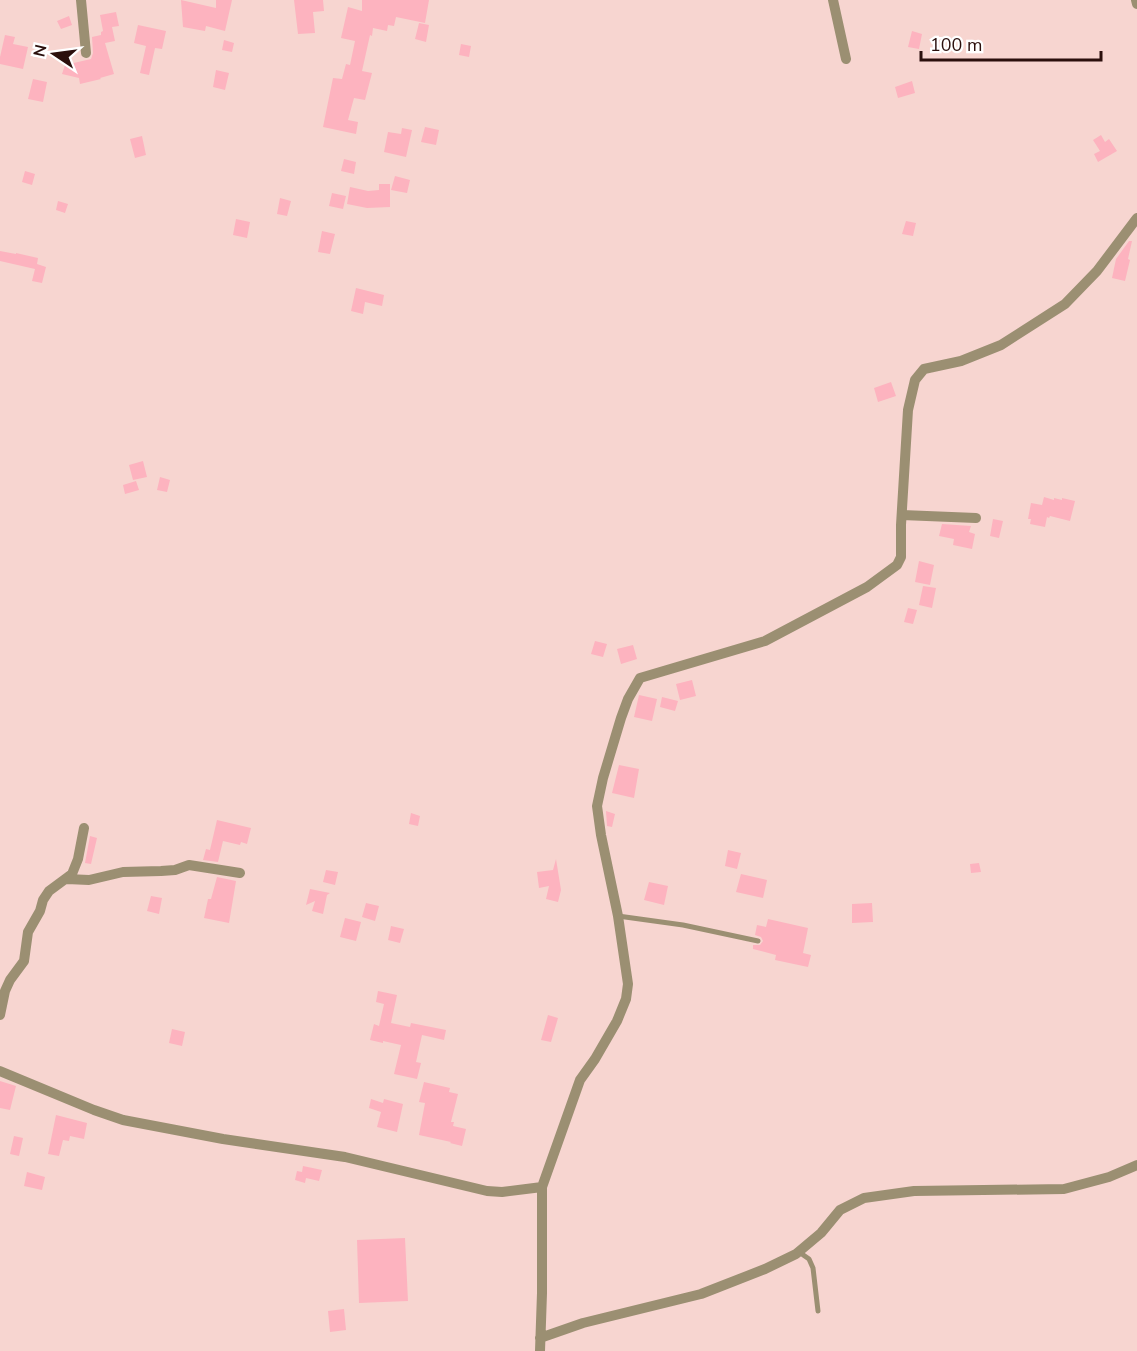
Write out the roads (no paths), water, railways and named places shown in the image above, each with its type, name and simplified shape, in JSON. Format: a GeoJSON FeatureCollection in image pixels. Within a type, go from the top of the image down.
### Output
{"type":"FeatureCollection","features":[{"type":"Feature","properties":{"kind":"street"},"geometry":{"type":"LineString","coordinates":[[81,0],[86,53]]}},
{"type":"Feature","properties":{"kind":"street"},"geometry":{"type":"LineString","coordinates":[[833,0],[846,59]]}},
{"type":"Feature","properties":{"kind":"street"},"geometry":{"type":"LineString","coordinates":[[540,1351],[542,1187],[580,1080],[617,1022],[626,999],[628,984],[618,916],[597,806],[603,778],[628,699],[640,678],[765,641],[867,586],[897,565],[901,557],[908,410],[915,380],[924,369],[962,361],[1001,345],[1065,304],[1097,272],[1137,218]]}},
{"type":"Feature","properties":{"kind":"street"},"geometry":{"type":"LineString","coordinates":[[902,515],[976,518]]}},
{"type":"Feature","properties":{"kind":"street"},"geometry":{"type":"LineString","coordinates":[[0,1016],[5,991],[24,961],[28,932],[49,891],[72,874],[78,859],[84,828]]}},
{"type":"Feature","properties":{"kind":"street"},"geometry":{"type":"LineString","coordinates":[[67,879],[89,880],[123,872],[175,870],[189,865],[240,873]]}},
{"type":"Feature","properties":{"kind":"street"},"geometry":{"type":"LineString","coordinates":[[0,1071],[94,1110],[154,1127],[345,1157],[487,1191],[502,1192],[542,1187]]}},
{"type":"Feature","properties":{"kind":"street"},"geometry":{"type":"LineString","coordinates":[[540,1338],[583,1323],[701,1294],[765,1269],[799,1252],[821,1233],[840,1210],[864,1198],[914,1191],[1064,1189],[1109,1177],[1137,1165]]}},
{"type":"Feature","properties":{"kind":"lane"},"geometry":{"type":"LineString","coordinates":[[618,916],[758,941]]}},
{"type":"Feature","properties":{"kind":"lane"},"geometry":{"type":"LineString","coordinates":[[799,1252],[809,1259],[813,1268],[818,1311]]}}]}
